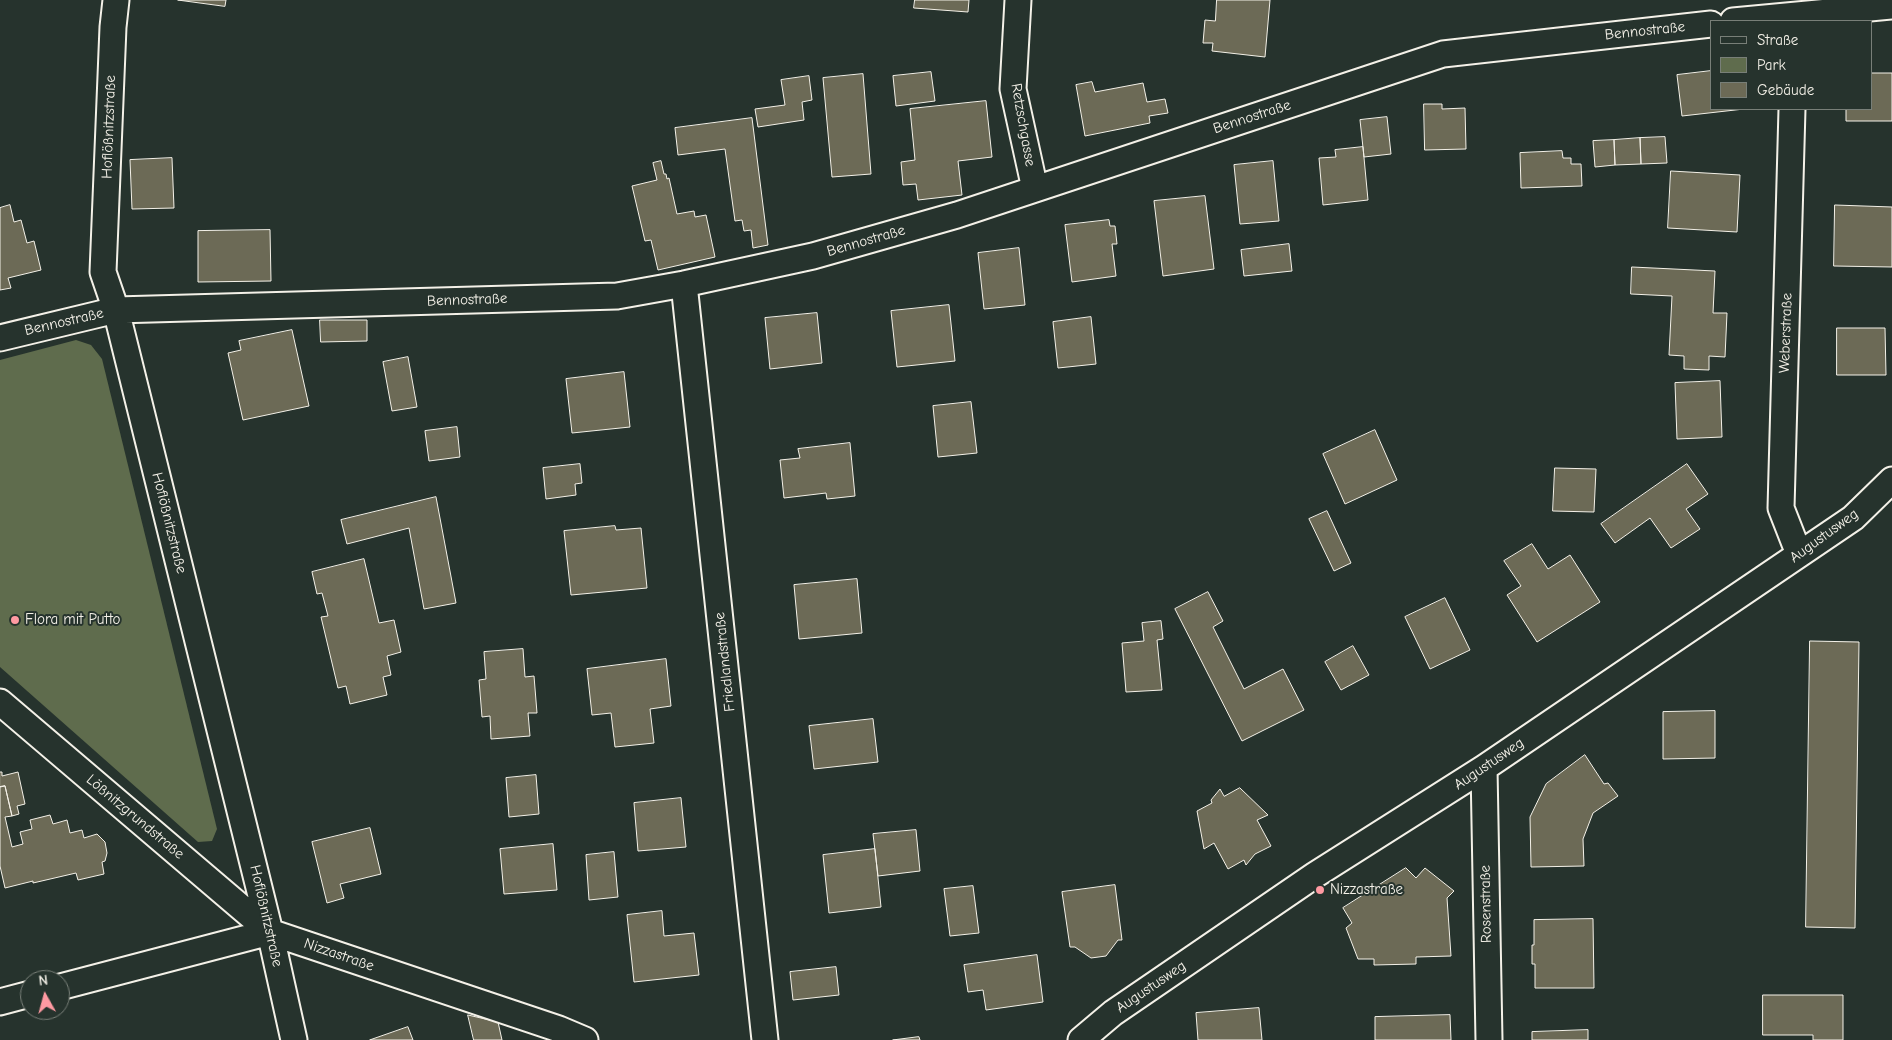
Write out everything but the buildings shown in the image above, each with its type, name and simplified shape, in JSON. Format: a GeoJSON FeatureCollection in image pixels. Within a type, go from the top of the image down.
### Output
{"type":"FeatureCollection","features":[{"type":"Feature","properties":{"kind":"street","name":"Hoflößnitzstraße"},"geometry":{"type":"LineString","coordinates":[[116,0],[113,27],[103,272],[116,310],[270,932],[294,1040]]}},
{"type":"Feature","properties":{"kind":"street","name":"Retzschgasse"},"geometry":{"type":"LineString","coordinates":[[1018,0],[1014,89],[1035,189]]}},
{"type":"Feature","properties":{"kind":"street"},"geometry":{"type":"LineString","coordinates":[[1740,20],[1794,12],[1892,6]]}},
{"type":"Feature","properties":{"kind":"street","name":"Bennostraße"},"geometry":{"type":"LineString","coordinates":[[0,338],[116,310],[617,296],[684,284],[813,256],[957,215],[1443,54],[1710,24]]}},
{"type":"Feature","properties":{"kind":"street","name":"Weberstraße"},"geometry":{"type":"LineString","coordinates":[[1792,110],[1781,508],[1799,554]]}},
{"type":"Feature","properties":{"kind":"street","name":"Friedlandstraße"},"geometry":{"type":"LineString","coordinates":[[684,284],[766,1040]]}},
{"type":"Feature","properties":{"kind":"street","name":"Augustusweg"},"geometry":{"type":"LineString","coordinates":[[1081,1040],[1113,1013],[1315,875],[1484,768],[1853,518],[1892,480]]}},
{"type":"Feature","properties":{"kind":"street","name":"Lößnitzgrundstraße"},"geometry":{"type":"LineString","coordinates":[[0,702],[270,932]]}},
{"type":"Feature","properties":{"kind":"street","name":"Rosenstraße"},"geometry":{"type":"LineString","coordinates":[[1484,768],[1489,1040]]}},
{"type":"Feature","properties":{"kind":"street"},"geometry":{"type":"LineString","coordinates":[[70,984],[270,932]]}},
{"type":"Feature","properties":{"kind":"street","name":"Nizzastraße"},"geometry":{"type":"LineString","coordinates":[[270,932],[559,1029],[585,1040]]}},
{"type":"Feature","properties":{"kind":"street"},"geometry":{"type":"LineString","coordinates":[[0,1002],[20,997]]}},
{"type":"Feature","properties":{"kind":"green space"},"geometry":{"type":"Polygon","coordinates":[[[76,340],[91,345],[102,359],[217,829],[212,841],[198,842],[0,667],[0,360],[76,340]]]}},
{"type":"Feature","properties":{"kind":"place","name":"Flora mit Putto"},"geometry":{"type":"Point","coordinates":[15,620]}},
{"type":"Feature","properties":{"kind":"place","name":"Nizzastraße"},"geometry":{"type":"Point","coordinates":[1320,890]}}]}
